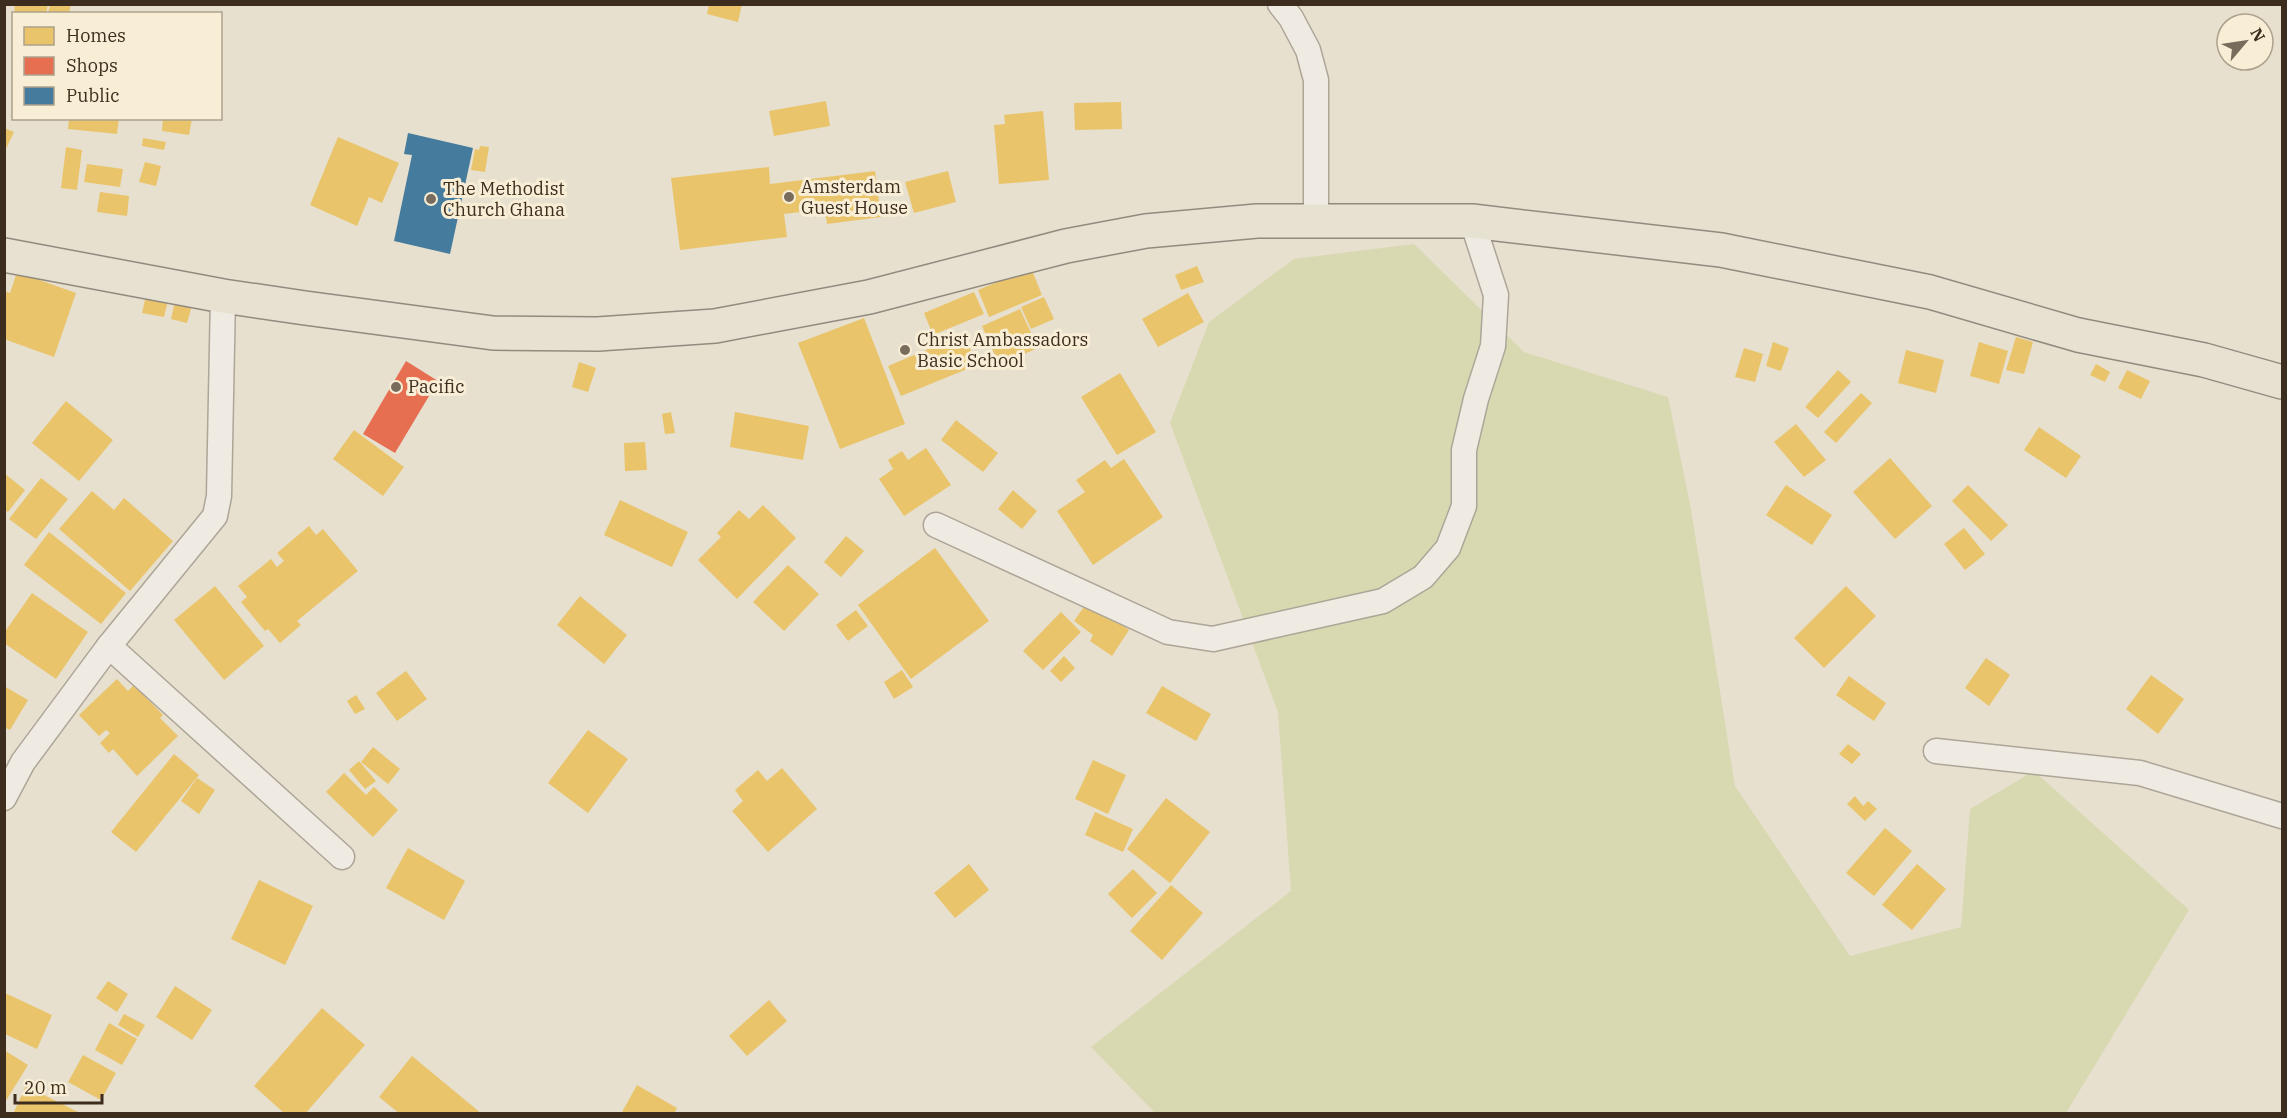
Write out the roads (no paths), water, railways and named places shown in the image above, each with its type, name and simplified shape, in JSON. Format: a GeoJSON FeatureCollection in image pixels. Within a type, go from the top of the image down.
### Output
{"type":"FeatureCollection","features":[{"type":"Feature","properties":{"kind":"main road"},"geometry":{"type":"LineString","coordinates":[[4,255],[223,296],[493,333],[598,334],[715,326],[869,297],[1066,246],[1146,231],[1257,221],[1472,221],[1721,250],[1930,292],[2078,335],[2204,360],[2283,382]]}},
{"type":"Feature","properties":{"kind":"street"},"geometry":{"type":"LineString","coordinates":[[1280,4],[1291,18],[1308,50],[1316,80],[1316,222]]}},
{"type":"Feature","properties":{"kind":"street"},"geometry":{"type":"LineString","coordinates":[[936,525],[1168,632],[1213,639],[1383,601],[1423,578],[1448,548],[1464,507],[1464,450],[1492,345],[1496,295],[1472,221]]}},
{"type":"Feature","properties":{"kind":"street"},"geometry":{"type":"LineString","coordinates":[[4,798],[23,762],[109,646],[215,516],[219,496],[223,296]]}},
{"type":"Feature","properties":{"kind":"street"},"geometry":{"type":"LineString","coordinates":[[109,646],[342,858]]}},
{"type":"Feature","properties":{"kind":"street"},"geometry":{"type":"LineString","coordinates":[[1936,751],[2140,773],[2283,816]]}},
{"type":"Feature","properties":{"kind":"place","name":"Amsterdam Guest House"},"geometry":{"type":"Point","coordinates":[789,197]}},
{"type":"Feature","properties":{"kind":"place","name":"The Methodist Church Ghana"},"geometry":{"type":"Point","coordinates":[431,199]}},
{"type":"Feature","properties":{"kind":"place","name":"Christ Ambassadors Basic School"},"geometry":{"type":"Point","coordinates":[905,350]}},
{"type":"Feature","properties":{"kind":"place","name":"Pacific"},"geometry":{"type":"Point","coordinates":[396,387]}}]}
